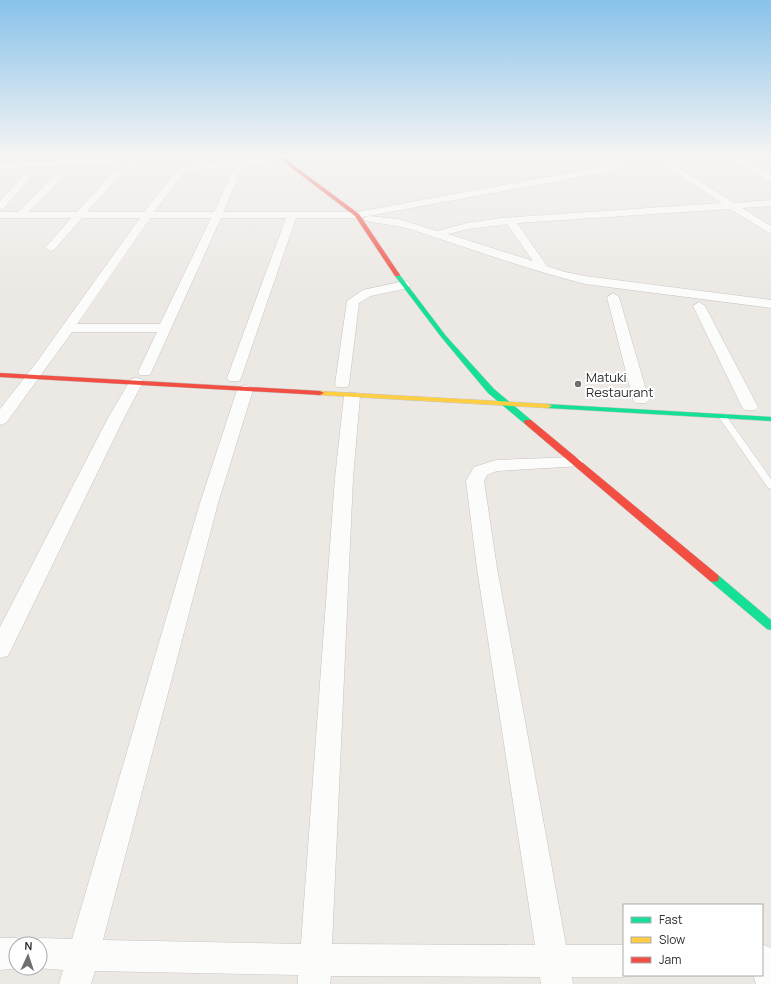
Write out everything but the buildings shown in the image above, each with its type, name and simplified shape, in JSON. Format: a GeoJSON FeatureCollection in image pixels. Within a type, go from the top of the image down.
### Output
{"type":"FeatureCollection","features":[{"type":"Feature","properties":{"kind":"street"},"geometry":{"type":"LineString","coordinates":[[22,214],[34,202]]}},
{"type":"Feature","properties":{"kind":"street"},"geometry":{"type":"LineString","coordinates":[[50,248],[91,202]]}},
{"type":"Feature","properties":{"kind":"street"},"geometry":{"type":"LineString","coordinates":[[0,420],[158,202]]}},
{"type":"Feature","properties":{"kind":"street"},"geometry":{"type":"LineString","coordinates":[[0,649],[116,418],[142,374],[165,328],[223,202]]}},
{"type":"Feature","properties":{"kind":"street"},"geometry":{"type":"LineString","coordinates":[[338,202],[358,217],[404,285],[444,337],[491,391],[771,626]]}},
{"type":"Feature","properties":{"kind":"street"},"geometry":{"type":"LineString","coordinates":[[358,217],[436,202]]}},
{"type":"Feature","properties":{"kind":"street"},"geometry":{"type":"LineString","coordinates":[[728,202],[771,231]]}},
{"type":"Feature","properties":{"kind":"street"},"geometry":{"type":"LineString","coordinates":[[438,234],[467,226],[510,221],[771,203]]}},
{"type":"Feature","properties":{"kind":"street"},"geometry":{"type":"LineString","coordinates":[[0,215],[218,214],[358,217],[388,220],[438,234],[560,274],[610,284],[771,304]]}},
{"type":"Feature","properties":{"kind":"street"},"geometry":{"type":"LineString","coordinates":[[75,984],[209,503],[237,381],[292,215]]}},
{"type":"Feature","properties":{"kind":"street"},"geometry":{"type":"LineString","coordinates":[[510,221],[543,268]]}},
{"type":"Feature","properties":{"kind":"street"},"geometry":{"type":"LineString","coordinates":[[315,972],[344,478],[345,387],[353,302],[367,293],[404,285]]}},
{"type":"Feature","properties":{"kind":"street"},"geometry":{"type":"LineString","coordinates":[[613,298],[641,400]]}},
{"type":"Feature","properties":{"kind":"street"},"geometry":{"type":"LineString","coordinates":[[699,306],[749,407]]}},
{"type":"Feature","properties":{"kind":"street"},"geometry":{"type":"LineString","coordinates":[[67,328],[165,328]]}},
{"type":"Feature","properties":{"kind":"street"},"geometry":{"type":"LineString","coordinates":[[0,375],[39,368],[142,374],[345,387],[507,404],[771,420]]}},
{"type":"Feature","properties":{"kind":"street"},"geometry":{"type":"LineString","coordinates":[[475,390],[507,392]]}},
{"type":"Feature","properties":{"kind":"street"},"geometry":{"type":"LineString","coordinates":[[555,973],[487,568],[475,481],[480,471],[496,466],[575,462]]}},
{"type":"Feature","properties":{"kind":"street"},"geometry":{"type":"LineString","coordinates":[[48,954],[84,953],[315,972],[555,973],[623,961]]}},
{"type":"Feature","properties":{"kind":"lane"},"geometry":{"type":"LineString","coordinates":[[722,416],[771,486]]}},
{"type":"Feature","properties":{"kind":"traffic: fast"},"geometry":{"type":"LineString","coordinates":[[397,275],[444,337],[491,391],[528,422]]}},
{"type":"Feature","properties":{"kind":"traffic: fast"},"geometry":{"type":"LineString","coordinates":[[548,406],[771,419]]}},
{"type":"Feature","properties":{"kind":"traffic: fast"},"geometry":{"type":"LineString","coordinates":[[714,578],[771,626]]}},
{"type":"Feature","properties":{"kind":"traffic: slow"},"geometry":{"type":"LineString","coordinates":[[320,393],[548,406]]}},
{"type":"Feature","properties":{"kind":"traffic: jam"},"geometry":{"type":"LineString","coordinates":[[339,202],[357,215],[397,275]]}},
{"type":"Feature","properties":{"kind":"traffic: jam"},"geometry":{"type":"LineString","coordinates":[[0,375],[320,393]]}},
{"type":"Feature","properties":{"kind":"traffic: jam"},"geometry":{"type":"LineString","coordinates":[[528,422],[714,578]]}},
{"type":"Feature","properties":{"kind":"place","name":"Matuki Restaurant"},"geometry":{"type":"Point","coordinates":[578,384]}}]}
